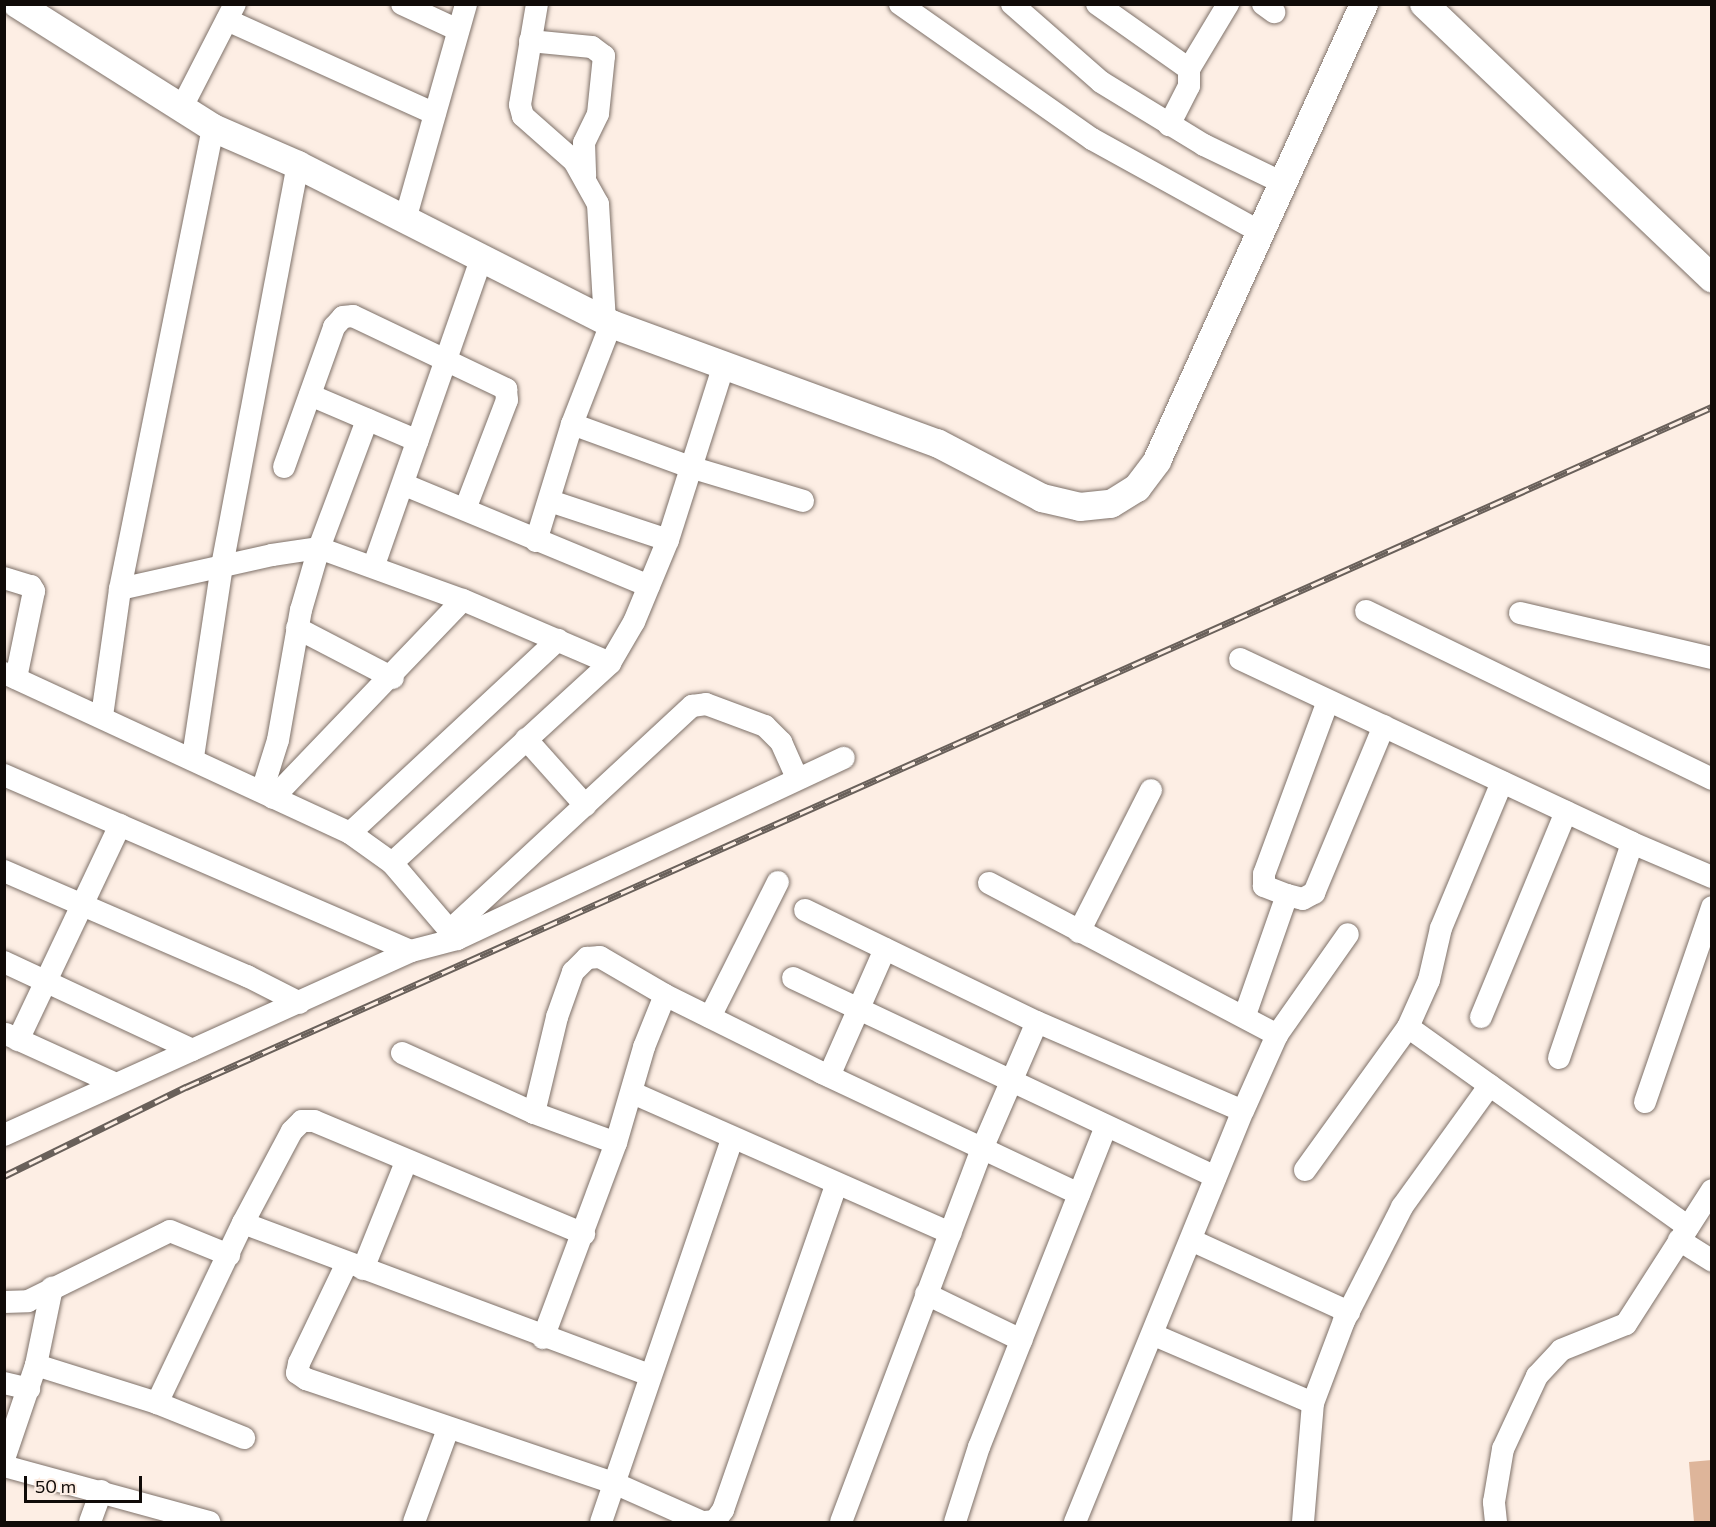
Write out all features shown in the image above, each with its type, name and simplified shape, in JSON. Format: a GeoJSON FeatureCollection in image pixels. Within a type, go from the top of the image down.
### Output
{"type":"FeatureCollection","features":[{"type":"Feature","properties":{"kind":"main road"},"geometry":{"type":"LineString","coordinates":[[17,4],[213,128],[298,165],[608,322],[937,443],[1042,498],[1080,507],[1111,504],[1137,488],[1157,461],[1281,182],[1364,4]]}},
{"type":"Feature","properties":{"kind":"main road"},"geometry":{"type":"LineString","coordinates":[[1424,4],[1712,278]]}},
{"type":"Feature","properties":{"kind":"street"},"geometry":{"type":"LineString","coordinates":[[402,4],[458,30]]}},
{"type":"Feature","properties":{"kind":"street"},"geometry":{"type":"LineString","coordinates":[[405,220],[466,4]]}},
{"type":"Feature","properties":{"kind":"street"},"geometry":{"type":"LineString","coordinates":[[536,541],[572,424],[608,322],[597,204],[585,176],[563,149],[523,116],[520,105],[537,4]]}},
{"type":"Feature","properties":{"kind":"street"},"geometry":{"type":"LineString","coordinates":[[900,4],[1092,139],[1259,231]]}},
{"type":"Feature","properties":{"kind":"street"},"geometry":{"type":"LineString","coordinates":[[1012,4],[1101,82],[1169,125],[1281,182]]}},
{"type":"Feature","properties":{"kind":"street"},"geometry":{"type":"LineString","coordinates":[[1097,4],[1189,69]]}},
{"type":"Feature","properties":{"kind":"street"},"geometry":{"type":"LineString","coordinates":[[1169,125],[1189,86],[1189,69],[1228,4]]}},
{"type":"Feature","properties":{"kind":"street"},"geometry":{"type":"LineString","coordinates":[[183,107],[231,12],[435,114]]}},
{"type":"Feature","properties":{"kind":"street"},"geometry":{"type":"LineString","coordinates":[[530,41],[592,47],[604,56],[598,114],[584,142],[585,176]]}},
{"type":"Feature","properties":{"kind":"street"},"geometry":{"type":"LineString","coordinates":[[102,716],[120,589],[213,128]]}},
{"type":"Feature","properties":{"kind":"street"},"geometry":{"type":"LineString","coordinates":[[193,757],[222,566],[298,165]]}},
{"type":"Feature","properties":{"kind":"street"},"geometry":{"type":"LineString","coordinates":[[374,565],[405,485],[445,359],[481,259]]}},
{"type":"Feature","properties":{"kind":"street"},"geometry":{"type":"LineString","coordinates":[[284,467],[334,327],[343,317],[353,316],[501,386],[508,393],[466,507]]}},
{"type":"Feature","properties":{"kind":"street"},"geometry":{"type":"LineString","coordinates":[[392,863],[610,663],[634,622],[668,540],[724,363]]}},
{"type":"Feature","properties":{"kind":"street"},"geometry":{"type":"LineString","coordinates":[[310,395],[418,441]]}},
{"type":"Feature","properties":{"kind":"street"},"geometry":{"type":"LineString","coordinates":[[268,795],[297,628],[319,548],[367,420]]}},
{"type":"Feature","properties":{"kind":"street"},"geometry":{"type":"LineString","coordinates":[[572,424],[690,467],[803,501]]}},
{"type":"Feature","properties":{"kind":"street"},"geometry":{"type":"LineString","coordinates":[[405,485],[466,507],[536,541],[649,586]]}},
{"type":"Feature","properties":{"kind":"street"},"geometry":{"type":"LineString","coordinates":[[550,501],[668,540]]}},
{"type":"Feature","properties":{"kind":"street"},"geometry":{"type":"LineString","coordinates":[[120,589],[222,566],[319,548],[374,565],[463,600],[610,663]]}},
{"type":"Feature","properties":{"kind":"street"},"geometry":{"type":"LineString","coordinates":[[4,578],[31,586],[34,591],[10,675],[193,757],[350,833],[392,863],[454,934]]}},
{"type":"Feature","properties":{"kind":"street"},"geometry":{"type":"LineString","coordinates":[[268,795],[393,678],[463,600]]}},
{"type":"Feature","properties":{"kind":"street"},"geometry":{"type":"LineString","coordinates":[[1366,611],[1712,779]]}},
{"type":"Feature","properties":{"kind":"street"},"geometry":{"type":"LineString","coordinates":[[1520,613],[1712,658]]}},
{"type":"Feature","properties":{"kind":"street"},"geometry":{"type":"LineString","coordinates":[[297,628],[393,678]]}},
{"type":"Feature","properties":{"kind":"street"},"geometry":{"type":"LineString","coordinates":[[350,833],[558,640]]}},
{"type":"Feature","properties":{"kind":"street"},"geometry":{"type":"LineString","coordinates":[[1240,659],[1632,843],[1712,877]]}},
{"type":"Feature","properties":{"kind":"street"},"geometry":{"type":"LineString","coordinates":[[1328,701],[1264,874],[1264,886],[1303,899],[1314,893],[1384,726]]}},
{"type":"Feature","properties":{"kind":"street"},"geometry":{"type":"LineString","coordinates":[[454,934],[585,805],[692,706],[706,704],[774,732],[797,778]]}},
{"type":"Feature","properties":{"kind":"street"},"geometry":{"type":"LineString","coordinates":[[526,739],[585,805]]}},
{"type":"Feature","properties":{"kind":"street"},"geometry":{"type":"LineString","coordinates":[[4,1135],[114,1083],[300,1004],[411,951],[454,934],[844,758]]}},
{"type":"Feature","properties":{"kind":"street"},"geometry":{"type":"LineString","coordinates":[[4,775],[411,951]]}},
{"type":"Feature","properties":{"kind":"street"},"geometry":{"type":"LineString","coordinates":[[1305,1170],[1408,1027],[1429,980],[1441,928],[1502,782]]}},
{"type":"Feature","properties":{"kind":"street"},"geometry":{"type":"LineString","coordinates":[[1079,932],[1151,790]]}},
{"type":"Feature","properties":{"kind":"street"},"geometry":{"type":"LineString","coordinates":[[1481,1017],[1566,812]]}},
{"type":"Feature","properties":{"kind":"street"},"geometry":{"type":"LineString","coordinates":[[114,1083],[11,1036],[47,982],[120,825]]}},
{"type":"Feature","properties":{"kind":"street"},"geometry":{"type":"LineString","coordinates":[[1559,1058],[1632,843]]}},
{"type":"Feature","properties":{"kind":"street"},"geometry":{"type":"LineString","coordinates":[[4,871],[247,976],[300,1004]]}},
{"type":"Feature","properties":{"kind":"street"},"geometry":{"type":"LineString","coordinates":[[710,1017],[778,882]]}},
{"type":"Feature","properties":{"kind":"street"},"geometry":{"type":"LineString","coordinates":[[989,883],[1079,932],[1245,1015],[1277,1035]]}},
{"type":"Feature","properties":{"kind":"street"},"geometry":{"type":"LineString","coordinates":[[1245,1015],[1287,895]]}},
{"type":"Feature","properties":{"kind":"street"},"geometry":{"type":"LineString","coordinates":[[1645,1102],[1712,907]]}},
{"type":"Feature","properties":{"kind":"street"},"geometry":{"type":"LineString","coordinates":[[805,910],[1037,1022],[1243,1111]]}},
{"type":"Feature","properties":{"kind":"street"},"geometry":{"type":"LineString","coordinates":[[1075,1522],[1154,1335],[1243,1111],[1277,1035],[1348,934]]}},
{"type":"Feature","properties":{"kind":"street"},"geometry":{"type":"LineString","coordinates":[[829,1076],[885,949]]}},
{"type":"Feature","properties":{"kind":"street"},"geometry":{"type":"LineString","coordinates":[[534,1113],[563,996],[573,972],[587,958],[600,957],[665,994],[829,1076],[1079,1194]]}},
{"type":"Feature","properties":{"kind":"street"},"geometry":{"type":"LineString","coordinates":[[4,962],[193,1050]]}},
{"type":"Feature","properties":{"kind":"street"},"geometry":{"type":"LineString","coordinates":[[793,978],[858,1010],[1012,1079],[1106,1127],[1216,1178]]}},
{"type":"Feature","properties":{"kind":"street"},"geometry":{"type":"LineString","coordinates":[[543,1338],[584,1234],[633,1093],[644,1047],[665,994]]}},
{"type":"Feature","properties":{"kind":"street"},"geometry":{"type":"LineString","coordinates":[[841,1522],[982,1149],[1037,1022]]}},
{"type":"Feature","properties":{"kind":"street"},"geometry":{"type":"LineString","coordinates":[[1408,1027],[1490,1085],[1684,1233],[1712,1261]]}},
{"type":"Feature","properties":{"kind":"street"},"geometry":{"type":"LineString","coordinates":[[402,1053],[534,1113],[616,1143]]}},
{"type":"Feature","properties":{"kind":"street"},"geometry":{"type":"LineString","coordinates":[[1303,1522],[1313,1403],[1348,1312],[1402,1208],[1490,1085]]}},
{"type":"Feature","properties":{"kind":"street"},"geometry":{"type":"LineString","coordinates":[[633,1093],[836,1185],[950,1233]]}},
{"type":"Feature","properties":{"kind":"street"},"geometry":{"type":"LineString","coordinates":[[157,1403],[243,1222],[292,1131],[302,1121],[314,1121],[406,1162],[584,1234]]}},
{"type":"Feature","properties":{"kind":"street"},"geometry":{"type":"LineString","coordinates":[[955,1522],[979,1447],[1106,1127]]}},
{"type":"Feature","properties":{"kind":"street"},"geometry":{"type":"LineString","coordinates":[[601,1522],[650,1375],[697,1251],[732,1139]]}},
{"type":"Feature","properties":{"kind":"street"},"geometry":{"type":"LineString","coordinates":[[406,1162],[355,1266],[297,1373],[306,1379],[448,1429],[614,1483],[703,1522],[715,1521],[723,1510],[836,1185]]}},
{"type":"Feature","properties":{"kind":"street"},"geometry":{"type":"LineString","coordinates":[[1496,1522],[1494,1502],[1503,1449],[1537,1376],[1561,1350],[1626,1324],[1712,1190]]}},
{"type":"Feature","properties":{"kind":"street"},"geometry":{"type":"LineString","coordinates":[[243,1222],[543,1338],[650,1375]]}},
{"type":"Feature","properties":{"kind":"street"},"geometry":{"type":"LineString","coordinates":[[4,1302],[28,1301],[170,1231],[229,1255]]}},
{"type":"Feature","properties":{"kind":"street"},"geometry":{"type":"LineString","coordinates":[[1191,1240],[1348,1312]]}},
{"type":"Feature","properties":{"kind":"street"},"geometry":{"type":"LineString","coordinates":[[4,1459],[36,1365],[52,1288]]}},
{"type":"Feature","properties":{"kind":"street"},"geometry":{"type":"LineString","coordinates":[[926,1294],[1022,1340]]}},
{"type":"Feature","properties":{"kind":"street"},"geometry":{"type":"LineString","coordinates":[[1154,1335],[1313,1403]]}},
{"type":"Feature","properties":{"kind":"street"},"geometry":{"type":"LineString","coordinates":[[36,1365],[157,1403],[244,1438]]}},
{"type":"Feature","properties":{"kind":"street"},"geometry":{"type":"LineString","coordinates":[[4,1383],[29,1389]]}},
{"type":"Feature","properties":{"kind":"street"},"geometry":{"type":"LineString","coordinates":[[414,1522],[448,1429]]}},
{"type":"Feature","properties":{"kind":"street"},"geometry":{"type":"LineString","coordinates":[[4,1466],[209,1522]]}},
{"type":"Feature","properties":{"kind":"street"},"geometry":{"type":"LineString","coordinates":[[90,1522],[101,1491]]}},
{"type":"Feature","properties":{"kind":"building"},"geometry":{"type":"Polygon","coordinates":[[[1712,1460],[1712,1522],[1694,1522],[1689,1462],[1712,1460]]]}},
{"type":"Feature","properties":{"kind":"railway"},"geometry":{"type":"LineString","coordinates":[[4,1176],[186,1087],[1712,407]]}}]}
